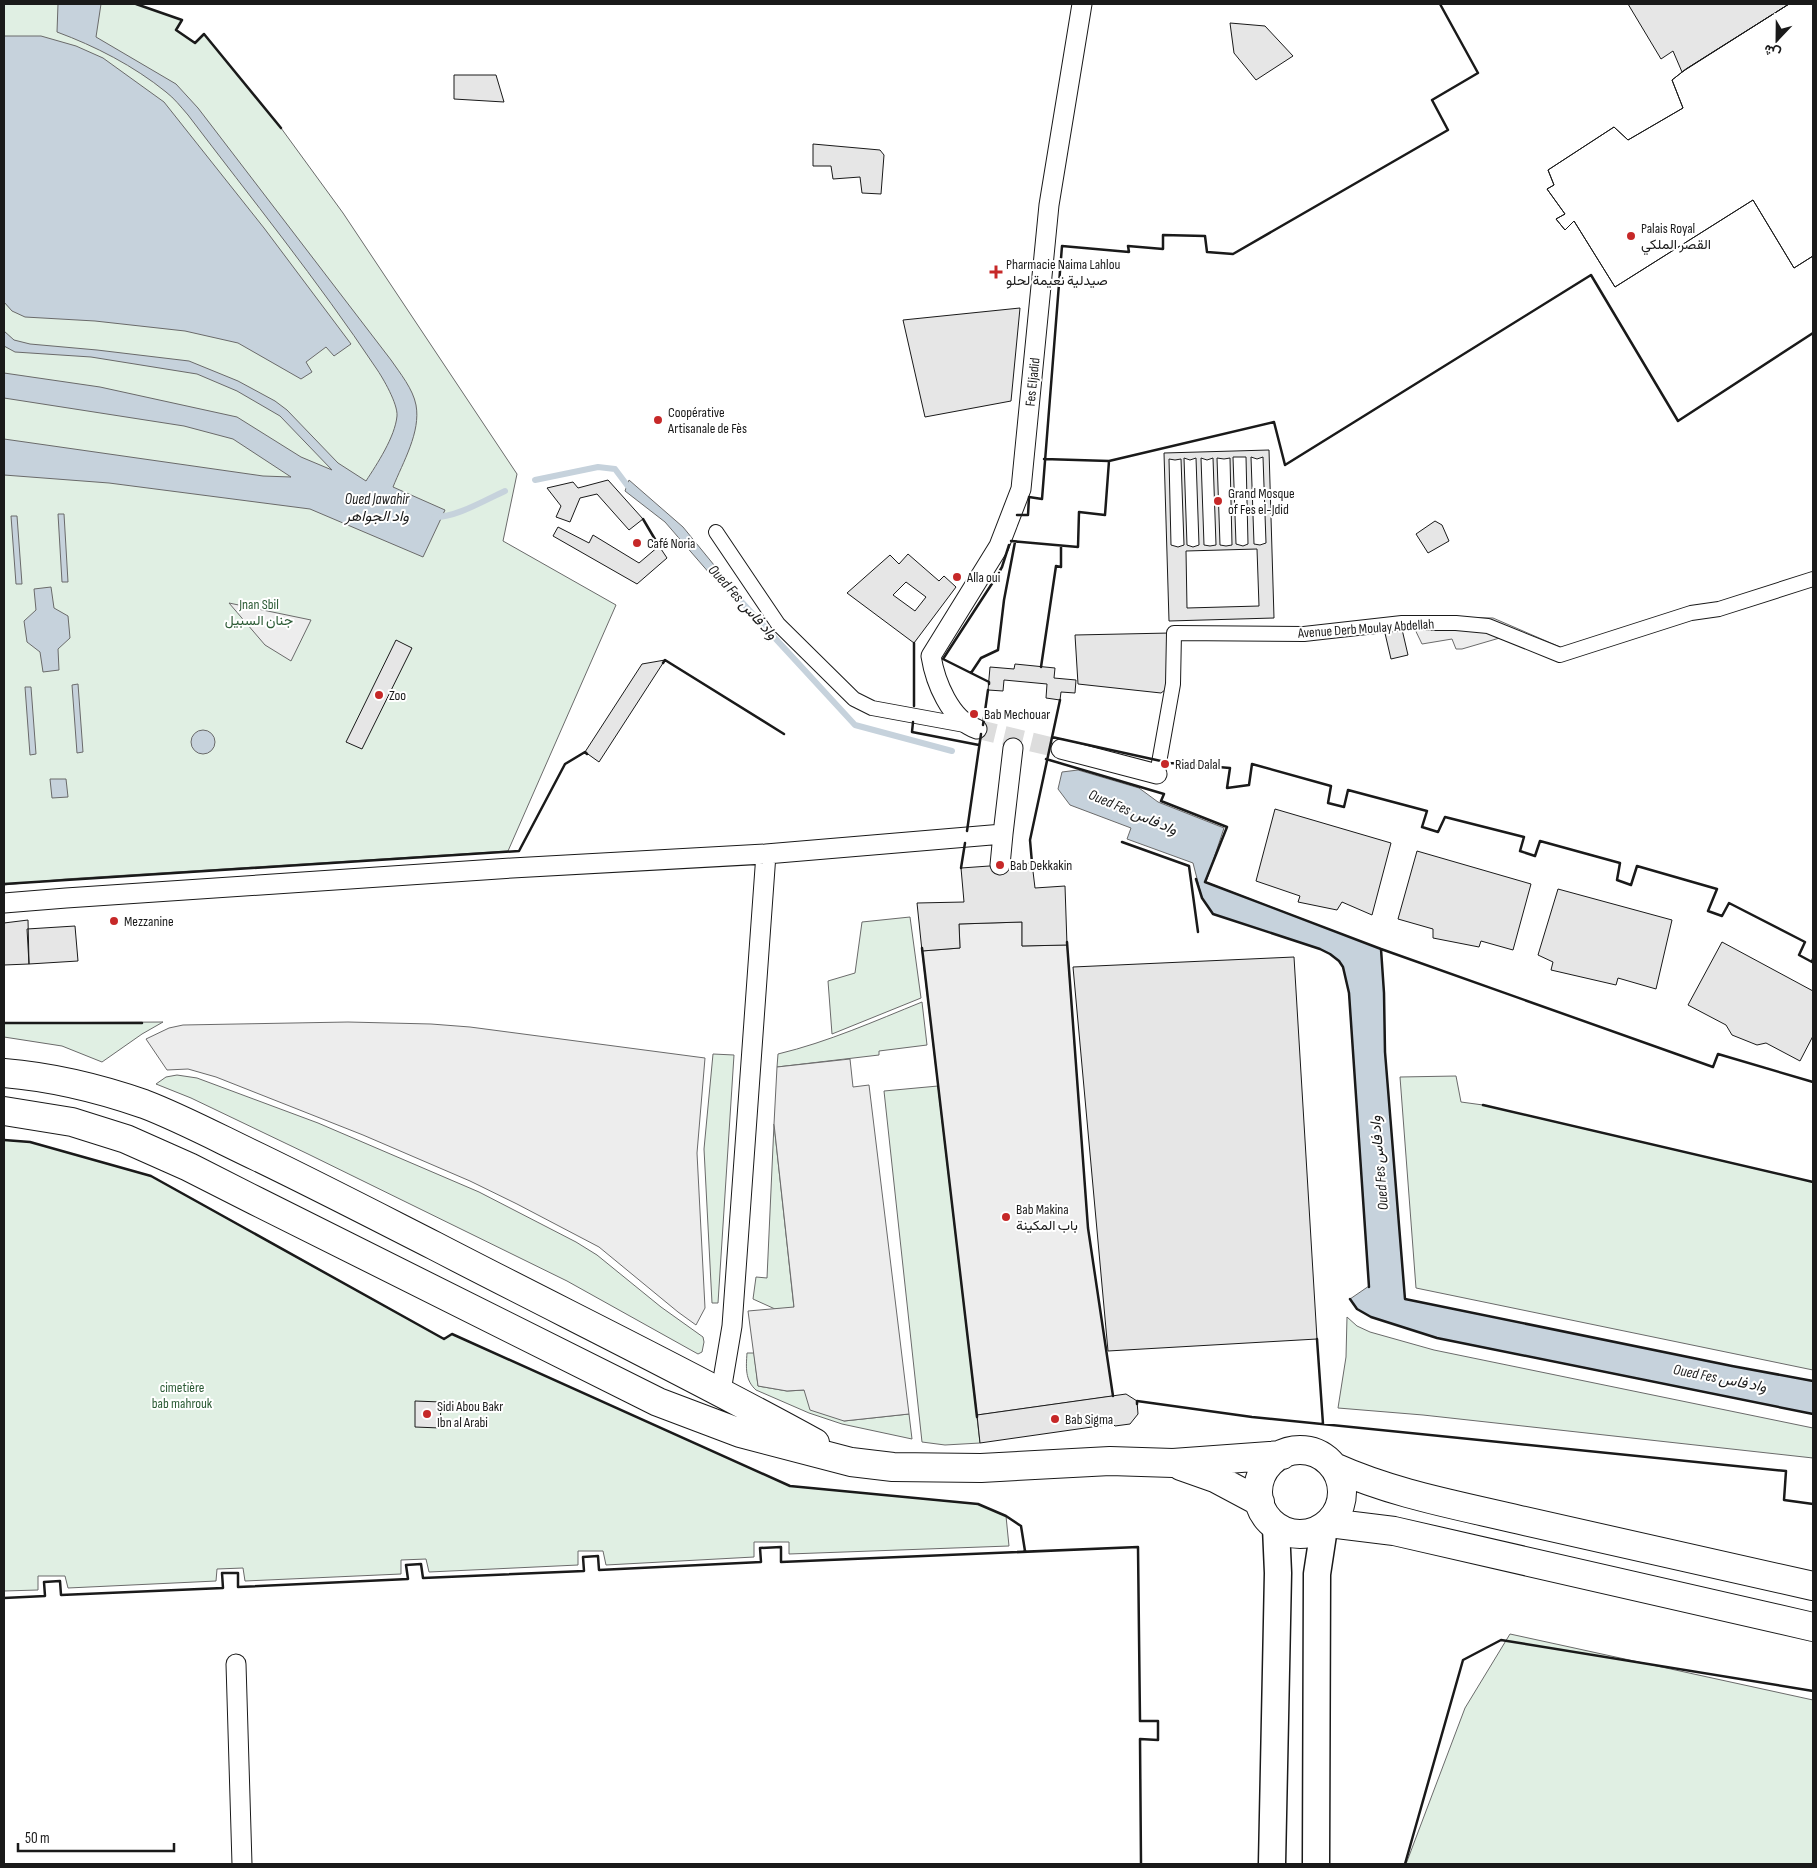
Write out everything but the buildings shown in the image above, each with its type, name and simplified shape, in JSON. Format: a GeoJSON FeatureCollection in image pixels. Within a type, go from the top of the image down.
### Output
{"type":"FeatureCollection","features":[{"type":"Feature","properties":{"kind":"main road"},"geometry":{"type":"LineString","coordinates":[[4,1073],[77,1084],[146,1105],[312,1183],[652,1358],[721,1391],[851,1462]]}},
{"type":"Feature","properties":{"kind":"main road"},"geometry":{"type":"LineString","coordinates":[[4,1111],[72,1122],[126,1139],[256,1200],[658,1402],[740,1433],[851,1462],[893,1467],[981,1468],[1110,1461],[1173,1463],[1282,1455]]}},
{"type":"Feature","properties":{"kind":"main road"},"geometry":{"type":"LineString","coordinates":[[1293,1451],[1316,1453],[1326,1459],[1334,1468],[1341,1481],[1342,1496],[1338,1511],[1326,1526],[1312,1533],[1300,1535],[1276,1527],[1263,1512],[1258,1488],[1262,1475],[1270,1463],[1282,1455],[1293,1451]]}},
{"type":"Feature","properties":{"kind":"main road"},"geometry":{"type":"LineString","coordinates":[[1173,1463],[1214,1478],[1260,1502]]}},
{"type":"Feature","properties":{"kind":"main road"},"geometry":{"type":"LineString","coordinates":[[1334,1468],[1367,1482],[1399,1491],[1583,1535],[1813,1586]]}},
{"type":"Feature","properties":{"kind":"main road"},"geometry":{"type":"LineString","coordinates":[[1326,1526],[1394,1531],[1813,1627]]}},
{"type":"Feature","properties":{"kind":"main road"},"geometry":{"type":"LineString","coordinates":[[1316,1864],[1317,1574],[1326,1526]]}},
{"type":"Feature","properties":{"kind":"main road"},"geometry":{"type":"LineString","coordinates":[[1272,1864],[1278,1573],[1276,1527]]}},
{"type":"Feature","properties":{"kind":"street","name":"Fes Eljadid"},"geometry":{"type":"LineString","coordinates":[[974,728],[954,711],[940,692],[933,671],[931,656],[999,546],[1021,489],[1049,205],[1082,4]]}},
{"type":"Feature","properties":{"kind":"street"},"geometry":{"type":"LineString","coordinates":[[716,532],[778,624],[854,699],[872,708],[974,728]]}},
{"type":"Feature","properties":{"kind":"street","name":"Avenue Derb Moulay Abdellah"},"geometry":{"type":"LineString","coordinates":[[1061,749],[1158,774],[1173,684],[1174,633],[1304,634],[1402,623],[1456,623],[1488,626],[1560,655],[1692,613],[1728,606],[1813,578]]}},
{"type":"Feature","properties":{"kind":"street"},"geometry":{"type":"LineString","coordinates":[[1000,865],[1014,748]]}},
{"type":"Feature","properties":{"kind":"street"},"geometry":{"type":"LineString","coordinates":[[4,903],[512,868],[766,854],[1003,834]]}},
{"type":"Feature","properties":{"kind":"street"},"geometry":{"type":"LineString","coordinates":[[721,1391],[732,1326],[766,854]]}},
{"type":"Feature","properties":{"kind":"street"},"geometry":{"type":"LineString","coordinates":[[236,1664],[242,1864]]}},
{"type":"Feature","properties":{"kind":"green space","name":"Jnan Sbil جنان السبيل"},"geometry":{"type":"Polygon","coordinates":[[[4,4],[136,4],[182,20],[176,30],[195,43],[204,34],[281,128],[343,213],[517,474],[503,541],[616,605],[508,851],[65,879],[4,885],[4,4]]]}},
{"type":"Feature","properties":{"kind":"green space"},"geometry":{"type":"Polygon","coordinates":[[[910,917],[921,998],[832,1034],[828,981],[855,973],[862,922],[910,917]]]}},
{"type":"Feature","properties":{"kind":"green space"},"geometry":{"type":"Polygon","coordinates":[[[922,1002],[927,1045],[879,1051],[879,1055],[777,1067],[778,1054],[869,1024],[922,1002]]]}},
{"type":"Feature","properties":{"kind":"green space"},"geometry":{"type":"Polygon","coordinates":[[[163,1022],[102,1062],[62,1046],[4,1037],[4,1023],[163,1022]]]}},
{"type":"Feature","properties":{"kind":"green space"},"geometry":{"type":"Polygon","coordinates":[[[713,1054],[734,1055],[718,1303],[712,1303],[704,1149],[713,1054]]]}},
{"type":"Feature","properties":{"kind":"green space"},"geometry":{"type":"Polygon","coordinates":[[[177,1075],[197,1078],[318,1123],[479,1192],[576,1242],[597,1255],[661,1307],[703,1337],[702,1352],[698,1354],[567,1281],[308,1154],[191,1098],[156,1084],[166,1077],[177,1075]]]}},
{"type":"Feature","properties":{"kind":"green space"},"geometry":{"type":"Polygon","coordinates":[[[1456,1076],[1461,1102],[1483,1105],[1813,1182],[1813,1370],[1416,1288],[1400,1077],[1456,1076]]]}},
{"type":"Feature","properties":{"kind":"green space"},"geometry":{"type":"Polygon","coordinates":[[[938,1086],[980,1443],[945,1445],[922,1442],[884,1091],[938,1086]]]}},
{"type":"Feature","properties":{"kind":"green space"},"geometry":{"type":"Polygon","coordinates":[[[774,1124],[794,1308],[775,1309],[753,1299],[756,1277],[767,1278],[774,1124]]]}},
{"type":"Feature","properties":{"kind":"green space","name":"cimetière bab mahrouk"},"geometry":{"type":"Polygon","coordinates":[[[4,1140],[30,1142],[151,1176],[444,1339],[452,1334],[790,1486],[978,1504],[1006,1516],[1009,1546],[789,1554],[789,1542],[754,1542],[754,1557],[606,1565],[603,1551],[578,1551],[578,1565],[429,1572],[426,1559],[401,1560],[401,1574],[245,1581],[243,1568],[217,1569],[216,1581],[68,1588],[65,1576],[38,1576],[38,1590],[4,1591],[4,1140]]]}},
{"type":"Feature","properties":{"kind":"green space"},"geometry":{"type":"Polygon","coordinates":[[[1347,1317],[1357,1326],[1370,1332],[1434,1350],[1813,1428],[1813,1458],[1423,1415],[1338,1408],[1346,1357],[1347,1317]]]}},
{"type":"Feature","properties":{"kind":"green space"},"geometry":{"type":"Polygon","coordinates":[[[747,1353],[754,1353],[758,1386],[787,1391],[805,1390],[844,1421],[909,1414],[912,1439],[842,1424],[809,1413],[756,1390],[748,1378],[747,1353]]]}},
{"type":"Feature","properties":{"kind":"green space"},"geometry":{"type":"Polygon","coordinates":[[[1510,1634],[1813,1700],[1813,1864],[1406,1864],[1465,1708],[1510,1634]]]}},
{"type":"Feature","properties":{"kind":"shaded area"},"geometry":{"type":"Polygon","coordinates":[[[229,603],[311,620],[291,661],[265,645],[229,603]]]}},
{"type":"Feature","properties":{"kind":"shaded area"},"geometry":{"type":"Polygon","coordinates":[[[1409,617],[1493,618],[1560,647],[1557,654],[1503,637],[1462,649],[1456,649],[1452,639],[1422,644],[1409,617]]]}},
{"type":"Feature","properties":{"kind":"shaded area"},"geometry":{"type":"Polygon","coordinates":[[[1022,922],[1022,946],[1067,945],[1088,1228],[1113,1396],[977,1415],[922,951],[960,948],[959,924],[1022,922]]]}},
{"type":"Feature","properties":{"kind":"shaded area"},"geometry":{"type":"Polygon","coordinates":[[[348,1022],[470,1027],[705,1058],[697,1153],[705,1308],[696,1325],[599,1247],[517,1204],[470,1181],[363,1135],[216,1077],[188,1069],[167,1070],[146,1039],[169,1028],[183,1025],[348,1022]]]}},
{"type":"Feature","properties":{"kind":"shaded area"},"geometry":{"type":"Polygon","coordinates":[[[850,1059],[853,1087],[869,1085],[909,1414],[844,1421],[810,1410],[804,1390],[787,1391],[758,1386],[748,1311],[794,1307],[774,1124],[777,1067],[850,1059]]]}},
{"type":"Feature","properties":{"kind":"water"},"geometry":{"type":"Polygon","coordinates":[[[58,4],[101,4],[96,37],[176,84],[198,108],[402,376],[414,399],[417,415],[414,436],[393,487],[445,510],[423,557],[310,509],[109,483],[4,475],[4,439],[263,476],[291,477],[233,439],[184,426],[4,398],[4,373],[100,387],[237,417],[301,457],[332,470],[280,416],[237,391],[197,374],[91,357],[15,352],[4,346],[4,331],[14,340],[30,344],[189,361],[238,381],[275,401],[287,410],[338,463],[366,481],[393,433],[397,416],[393,398],[379,372],[331,303],[188,115],[169,94],[127,65],[100,50],[57,32],[58,4]]]}},
{"type":"Feature","properties":{"kind":"water"},"geometry":{"type":"Polygon","coordinates":[[[4,36],[41,36],[76,46],[103,58],[164,102],[264,228],[351,344],[334,356],[326,347],[306,362],[312,372],[301,379],[238,343],[185,331],[95,321],[25,317],[12,311],[4,302],[4,36]]]}},
{"type":"Feature","properties":{"kind":"water"},"geometry":{"type":"Polygon","coordinates":[[[629,480],[683,527],[723,576],[717,582],[665,522],[625,491],[629,480]]]}},
{"type":"Feature","properties":{"kind":"water"},"geometry":{"type":"Polygon","coordinates":[[[58,514],[64,514],[68,582],[62,582],[58,514]]]}},
{"type":"Feature","properties":{"kind":"water"},"geometry":{"type":"Polygon","coordinates":[[[11,516],[17,516],[22,584],[16,584],[11,516]]]}},
{"type":"Feature","properties":{"kind":"water"},"geometry":{"type":"Polygon","coordinates":[[[51,587],[54,608],[68,616],[70,638],[58,649],[59,670],[43,672],[40,652],[27,642],[24,621],[36,610],[34,589],[51,587]]]}},
{"type":"Feature","properties":{"kind":"water"},"geometry":{"type":"Polygon","coordinates":[[[78,684],[83,752],[77,753],[72,685],[78,684]]]}},
{"type":"Feature","properties":{"kind":"water"},"geometry":{"type":"Polygon","coordinates":[[[25,687],[31,687],[36,754],[30,755],[25,687]]]}},
{"type":"Feature","properties":{"kind":"water"},"geometry":{"type":"Polygon","coordinates":[[[203,730],[211,734],[215,742],[211,750],[203,754],[195,750],[191,742],[195,734],[203,730]]]}},
{"type":"Feature","properties":{"kind":"water"},"geometry":{"type":"Polygon","coordinates":[[[1078,770],[1139,788],[1158,802],[1224,828],[1206,882],[1381,949],[1385,1052],[1405,1299],[1813,1381],[1813,1414],[1437,1338],[1371,1317],[1357,1309],[1350,1299],[1369,1286],[1349,993],[1343,967],[1339,961],[1320,949],[1213,914],[1202,898],[1193,863],[1127,839],[1131,828],[1070,805],[1058,789],[1062,772],[1078,770]]]}},
{"type":"Feature","properties":{"kind":"water"},"geometry":{"type":"Polygon","coordinates":[[[50,779],[66,779],[68,797],[52,798],[50,779]]]}},
{"type":"Feature","properties":{"kind":"waterway","name":"Oued Fes واد فاس"},"geometry":{"type":"LineString","coordinates":[[535,480],[598,467],[615,469],[633,491]]}},
{"type":"Feature","properties":{"kind":"waterway","name":"Oued Jawahir واد الجواهر"},"geometry":{"type":"LineString","coordinates":[[434,517],[442,517],[460,512],[505,491]]}},
{"type":"Feature","properties":{"kind":"waterway","name":"Oued Fes واد فاس"},"geometry":{"type":"LineString","coordinates":[[716,574],[855,725],[952,751]]}},
{"type":"Feature","properties":{"kind":"tunnel"},"geometry":{"type":"LineString","coordinates":[[977,729],[1061,749]]}},
{"type":"Feature","properties":{"kind":"wall"},"geometry":{"type":"LineString","coordinates":[[136,4],[182,20],[176,30],[195,43],[204,34],[281,128]]}},
{"type":"Feature","properties":{"kind":"wall"},"geometry":{"type":"LineString","coordinates":[[1017,515],[1028,515],[1029,497],[1042,499],[1062,246],[1129,252],[1128,246],[1163,249],[1163,235],[1205,236],[1207,252],[1233,254],[1448,130],[1432,100],[1478,73],[1440,4]]}},
{"type":"Feature","properties":{"kind":"wall"},"geometry":{"type":"LineString","coordinates":[[1044,459],[1109,461],[1274,422],[1285,465],[1591,275],[1678,421],[1813,333]]}},
{"type":"Feature","properties":{"kind":"wall"},"geometry":{"type":"LineString","coordinates":[[1011,541],[1078,547],[1079,512],[1105,515],[1109,461]]}},
{"type":"Feature","properties":{"kind":"wall"},"geometry":{"type":"LineString","coordinates":[[643,519],[659,546]]}},
{"type":"Feature","properties":{"kind":"wall"},"geometry":{"type":"LineString","coordinates":[[971,673],[981,658],[998,650],[1004,600],[1015,542]]}},
{"type":"Feature","properties":{"kind":"wall"},"geometry":{"type":"LineString","coordinates":[[989,684],[989,682],[943,659],[1002,567],[1009,545]]}},
{"type":"Feature","properties":{"kind":"wall"},"geometry":{"type":"LineString","coordinates":[[1041,667],[1056,566],[1061,567],[1061,546]]}},
{"type":"Feature","properties":{"kind":"wall"},"geometry":{"type":"LineString","coordinates":[[914,643],[914,706]]}},
{"type":"Feature","properties":{"kind":"wall"},"geometry":{"type":"LineString","coordinates":[[663,663],[665,660],[784,734]]}},
{"type":"Feature","properties":{"kind":"wall"},"geometry":{"type":"LineString","coordinates":[[983,725],[988,690]]}},
{"type":"Feature","properties":{"kind":"wall"},"geometry":{"type":"LineString","coordinates":[[1032,863],[1030,840],[1060,700]]}},
{"type":"Feature","properties":{"kind":"wall"},"geometry":{"type":"LineString","coordinates":[[913,722],[912,732],[979,745]]}},
{"type":"Feature","properties":{"kind":"wall"},"geometry":{"type":"LineString","coordinates":[[967,831],[981,734]]}},
{"type":"Feature","properties":{"kind":"wall"},"geometry":{"type":"LineString","coordinates":[[1052,737],[1170,763],[1230,768],[1227,788],[1249,785],[1252,764],[1331,786],[1328,803],[1344,807],[1348,790],[1427,811],[1422,827],[1438,832],[1445,817],[1524,837],[1520,851],[1535,856],[1540,841],[1620,863],[1617,880],[1631,885],[1637,866],[1717,889],[1708,911],[1722,916],[1729,903],[1805,942],[1799,955],[1812,962],[1813,959]]}},
{"type":"Feature","properties":{"kind":"wall"},"geometry":{"type":"LineString","coordinates":[[4,884],[519,851],[565,764],[585,752],[587,754]]}},
{"type":"Feature","properties":{"kind":"wall"},"geometry":{"type":"LineString","coordinates":[[1046,759],[1164,794],[1161,801],[1227,827],[1205,882],[1381,949],[1385,1052],[1405,1299],[1813,1381]]}},
{"type":"Feature","properties":{"kind":"wall"},"geometry":{"type":"LineString","coordinates":[[1122,842],[1189,866],[1198,932]]}},
{"type":"Feature","properties":{"kind":"wall"},"geometry":{"type":"LineString","coordinates":[[961,868],[965,843]]}},
{"type":"Feature","properties":{"kind":"wall"},"geometry":{"type":"LineString","coordinates":[[1196,879],[1202,898],[1213,914],[1320,949],[1339,961],[1343,967],[1349,993],[1369,1287]]}},
{"type":"Feature","properties":{"kind":"wall"},"geometry":{"type":"LineString","coordinates":[[1067,942],[1088,1228],[1113,1396]]}},
{"type":"Feature","properties":{"kind":"wall"},"geometry":{"type":"LineString","coordinates":[[922,948],[977,1417]]}},
{"type":"Feature","properties":{"kind":"wall"},"geometry":{"type":"LineString","coordinates":[[1381,949],[1713,1067],[1718,1054],[1813,1082]]}},
{"type":"Feature","properties":{"kind":"wall"},"geometry":{"type":"LineString","coordinates":[[4,1023],[142,1023]]}},
{"type":"Feature","properties":{"kind":"wall"},"geometry":{"type":"LineString","coordinates":[[1483,1105],[1813,1182]]}},
{"type":"Feature","properties":{"kind":"wall"},"geometry":{"type":"LineString","coordinates":[[4,1140],[30,1142],[151,1176],[444,1339],[452,1334],[790,1486],[978,1504],[1006,1516],[1021,1526],[1025,1551]]}},
{"type":"Feature","properties":{"kind":"wall"},"geometry":{"type":"LineString","coordinates":[[1350,1299],[1357,1309],[1371,1317],[1437,1338],[1813,1414]]}},
{"type":"Feature","properties":{"kind":"wall"},"geometry":{"type":"LineString","coordinates":[[1317,1339],[1323,1424]]}},
{"type":"Feature","properties":{"kind":"wall"},"geometry":{"type":"LineString","coordinates":[[1137,1404],[1137,1401],[1252,1417],[1786,1471],[1784,1500],[1813,1504]]}},
{"type":"Feature","properties":{"kind":"wall"},"geometry":{"type":"LineString","coordinates":[[4,1598],[45,1596],[44,1582],[60,1581],[61,1595],[223,1588],[222,1573],[238,1573],[238,1587],[408,1579],[406,1565],[421,1564],[423,1578],[584,1571],[583,1557],[598,1556],[599,1570],[761,1562],[760,1548],[781,1547],[781,1562],[1138,1547],[1140,1721],[1158,1721],[1158,1740],[1140,1739],[1141,1864]]}},
{"type":"Feature","properties":{"kind":"wall"},"geometry":{"type":"LineString","coordinates":[[1405,1864],[1463,1660],[1501,1640],[1813,1691]]}},
{"type":"Feature","properties":{"kind":"place","name":"Palais Royal القصر الملكي"},"geometry":{"type":"Point","coordinates":[1631,236]}},
{"type":"Feature","properties":{"kind":"place","name":"Pharmacie Naima Lahlou صيدلية نعيمة لحلو"},"geometry":{"type":"Point","coordinates":[996,272]}},
{"type":"Feature","properties":{"kind":"place","name":"Coopérative Artisanale de Fès"},"geometry":{"type":"Point","coordinates":[658,420]}},
{"type":"Feature","properties":{"kind":"place","name":"Grand Mosque of Fes el-Jdid"},"geometry":{"type":"Point","coordinates":[1218,501]}},
{"type":"Feature","properties":{"kind":"place","name":"Café Noria"},"geometry":{"type":"Point","coordinates":[637,543]}},
{"type":"Feature","properties":{"kind":"place","name":"Alla oui"},"geometry":{"type":"Point","coordinates":[957,577]}},
{"type":"Feature","properties":{"kind":"place","name":"Zoo"},"geometry":{"type":"Point","coordinates":[379,695]}},
{"type":"Feature","properties":{"kind":"place","name":"Bab Mechouar"},"geometry":{"type":"Point","coordinates":[974,714]}},
{"type":"Feature","properties":{"kind":"place","name":"Riad Dalal"},"geometry":{"type":"Point","coordinates":[1165,764]}},
{"type":"Feature","properties":{"kind":"place","name":"Bab Dekkakin"},"geometry":{"type":"Point","coordinates":[1000,865]}},
{"type":"Feature","properties":{"kind":"place","name":"Mezzanine"},"geometry":{"type":"Point","coordinates":[114,921]}},
{"type":"Feature","properties":{"kind":"place","name":"Bab Makina باب المكينة"},"geometry":{"type":"Point","coordinates":[1006,1217]}},
{"type":"Feature","properties":{"kind":"place","name":"Sidi Abou Bakr Ibn al Arabi"},"geometry":{"type":"Point","coordinates":[427,1414]}},
{"type":"Feature","properties":{"kind":"place","name":"Bab Sigma"},"geometry":{"type":"Point","coordinates":[1055,1419]}}]}
